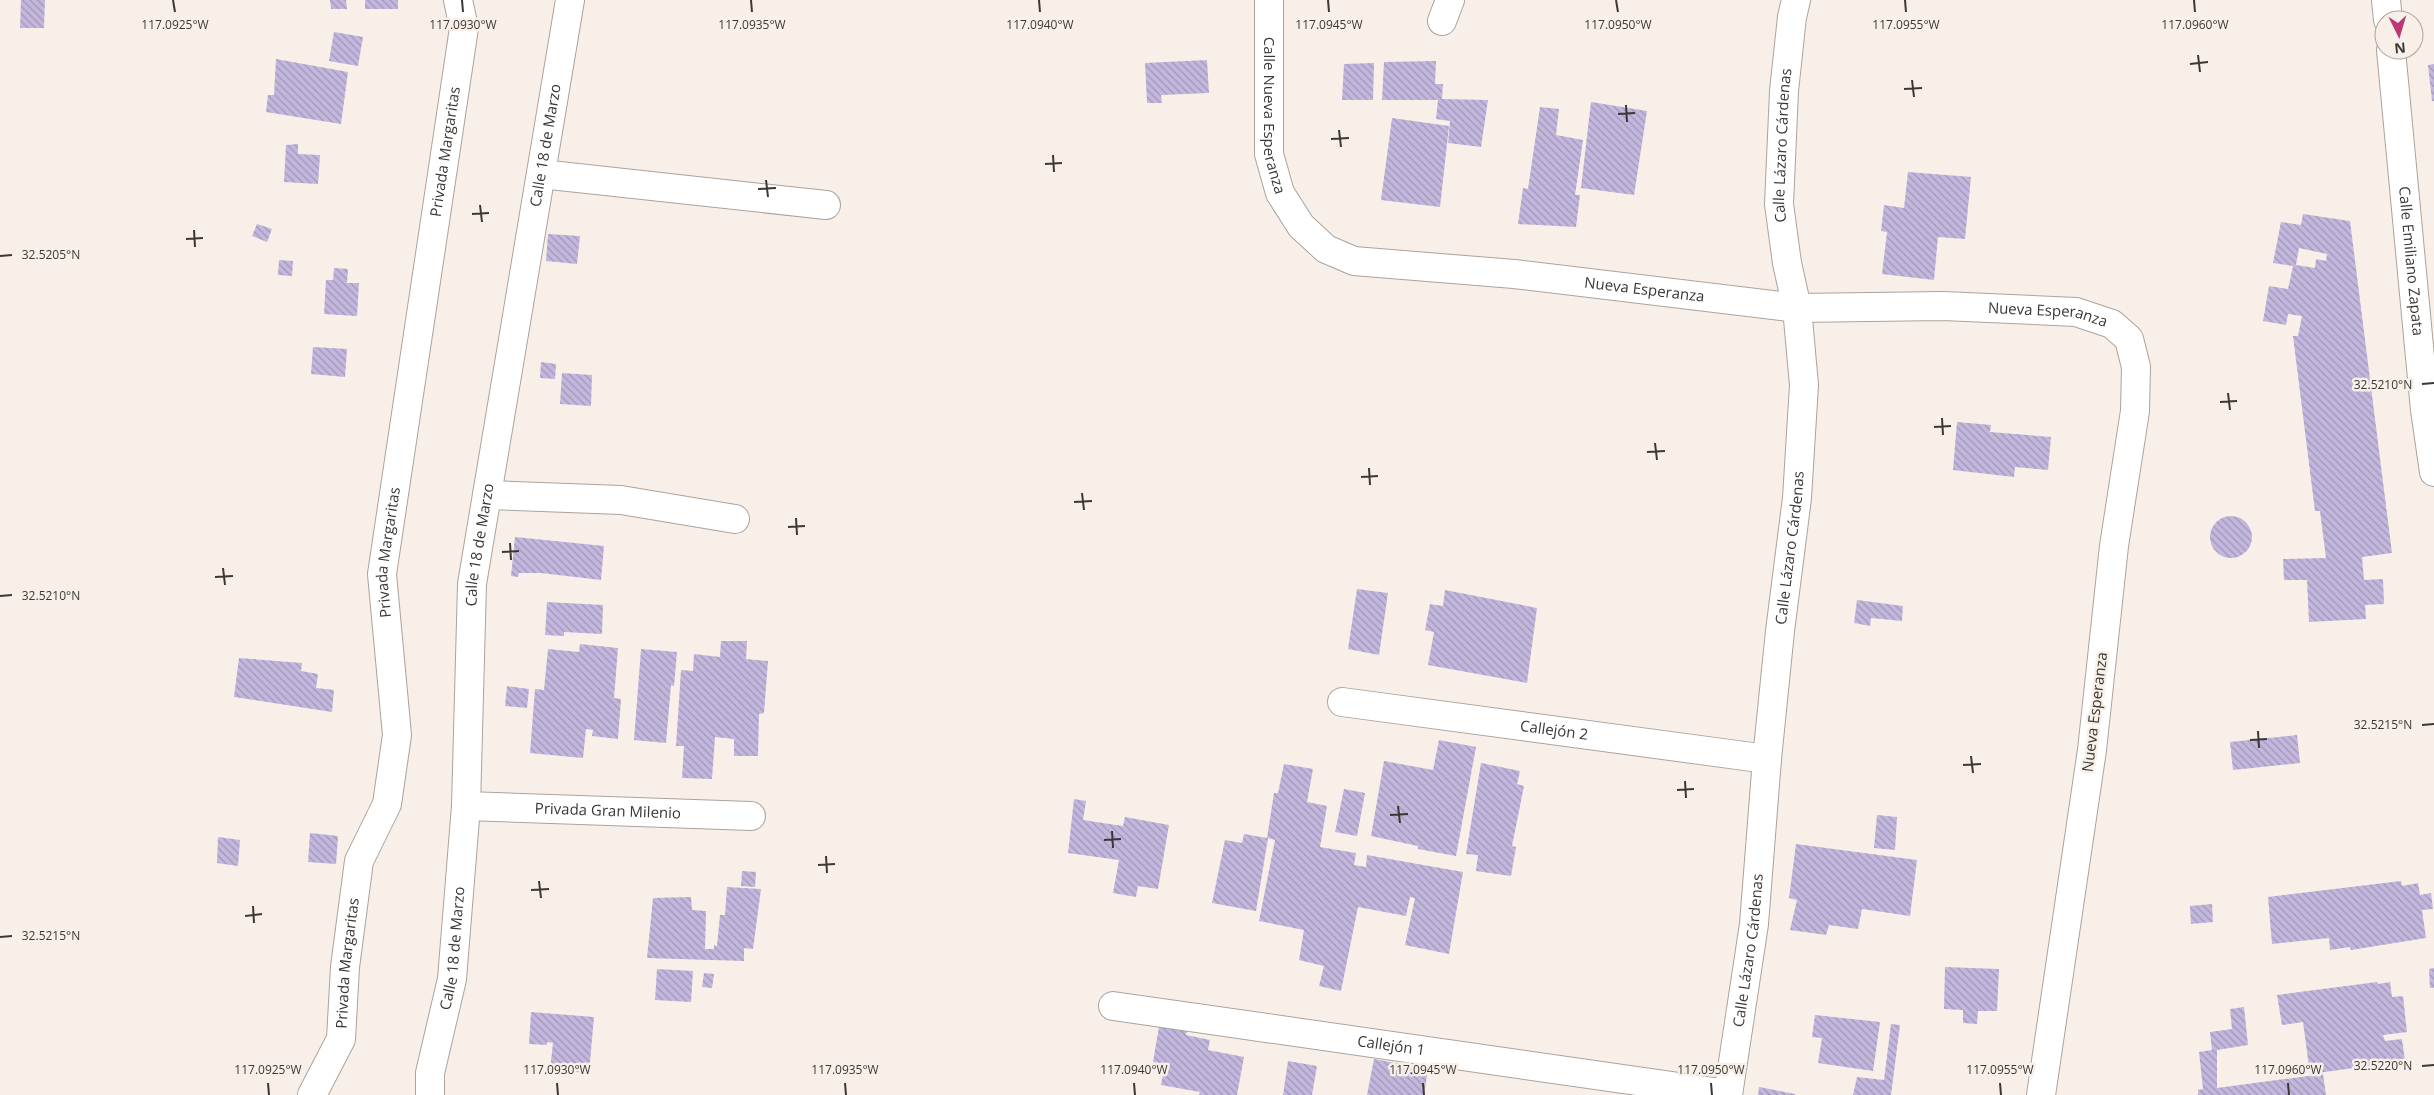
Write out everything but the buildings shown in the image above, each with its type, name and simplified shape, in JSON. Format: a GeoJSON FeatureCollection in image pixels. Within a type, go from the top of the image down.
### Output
{"type":"FeatureCollection","features":[{"type":"Feature","properties":{"kind":"street","name":"Privada Margaritas"},"geometry":{"type":"LineString","coordinates":[[312,1095],[341,1039],[345,967],[359,860],[388,804],[397,735],[382,574],[464,28],[458,0]]}},
{"type":"Feature","properties":{"kind":"street","name":"Calle 18 de Marzo"},"geometry":{"type":"LineString","coordinates":[[430,1095],[430,1073],[452,979],[466,806],[472,584],[570,0]]}},
{"type":"Feature","properties":{"kind":"street","name":"Calle Nueva Esperanza"},"geometry":{"type":"LineString","coordinates":[[1269,0],[1269,154],[1280,193],[1301,226]]}},
{"type":"Feature","properties":{"kind":"street","name":"Calle Lázaro Cárdenas"},"geometry":{"type":"LineString","coordinates":[[1728,1095],[1754,924],[1767,759],[1780,631],[1797,498],[1804,385],[1797,308],[1779,204],[1784,91],[1792,17],[1796,0]]}},
{"type":"Feature","properties":{"kind":"street","name":"Calle Emiliano Zapata"},"geometry":{"type":"LineString","coordinates":[[2392,60],[2424,400],[2434,472]]}},
{"type":"Feature","properties":{"kind":"street"},"geometry":{"type":"LineString","coordinates":[[541,174],[826,204]]}},
{"type":"Feature","properties":{"kind":"street","name":"Nueva Esperanza"},"geometry":{"type":"LineString","coordinates":[[1301,226],[1326,249],[1354,261],[1514,274],[1797,308],[1943,306],[2076,312],[2112,324],[2129,338],[2136,367],[2135,411],[2114,546],[2092,750],[2041,1095]]}},
{"type":"Feature","properties":{"kind":"street"},"geometry":{"type":"LineString","coordinates":[[488,495],[621,500],[735,519]]}},
{"type":"Feature","properties":{"kind":"street","name":"Callejón 2"},"geometry":{"type":"LineString","coordinates":[[1342,702],[1767,759]]}},
{"type":"Feature","properties":{"kind":"street","name":"Privada Gran Milenio"},"geometry":{"type":"LineString","coordinates":[[466,806],[751,816]]}},
{"type":"Feature","properties":{"kind":"street","name":"Callejón 1"},"geometry":{"type":"LineString","coordinates":[[1114,1006],[1728,1095]]}}]}
